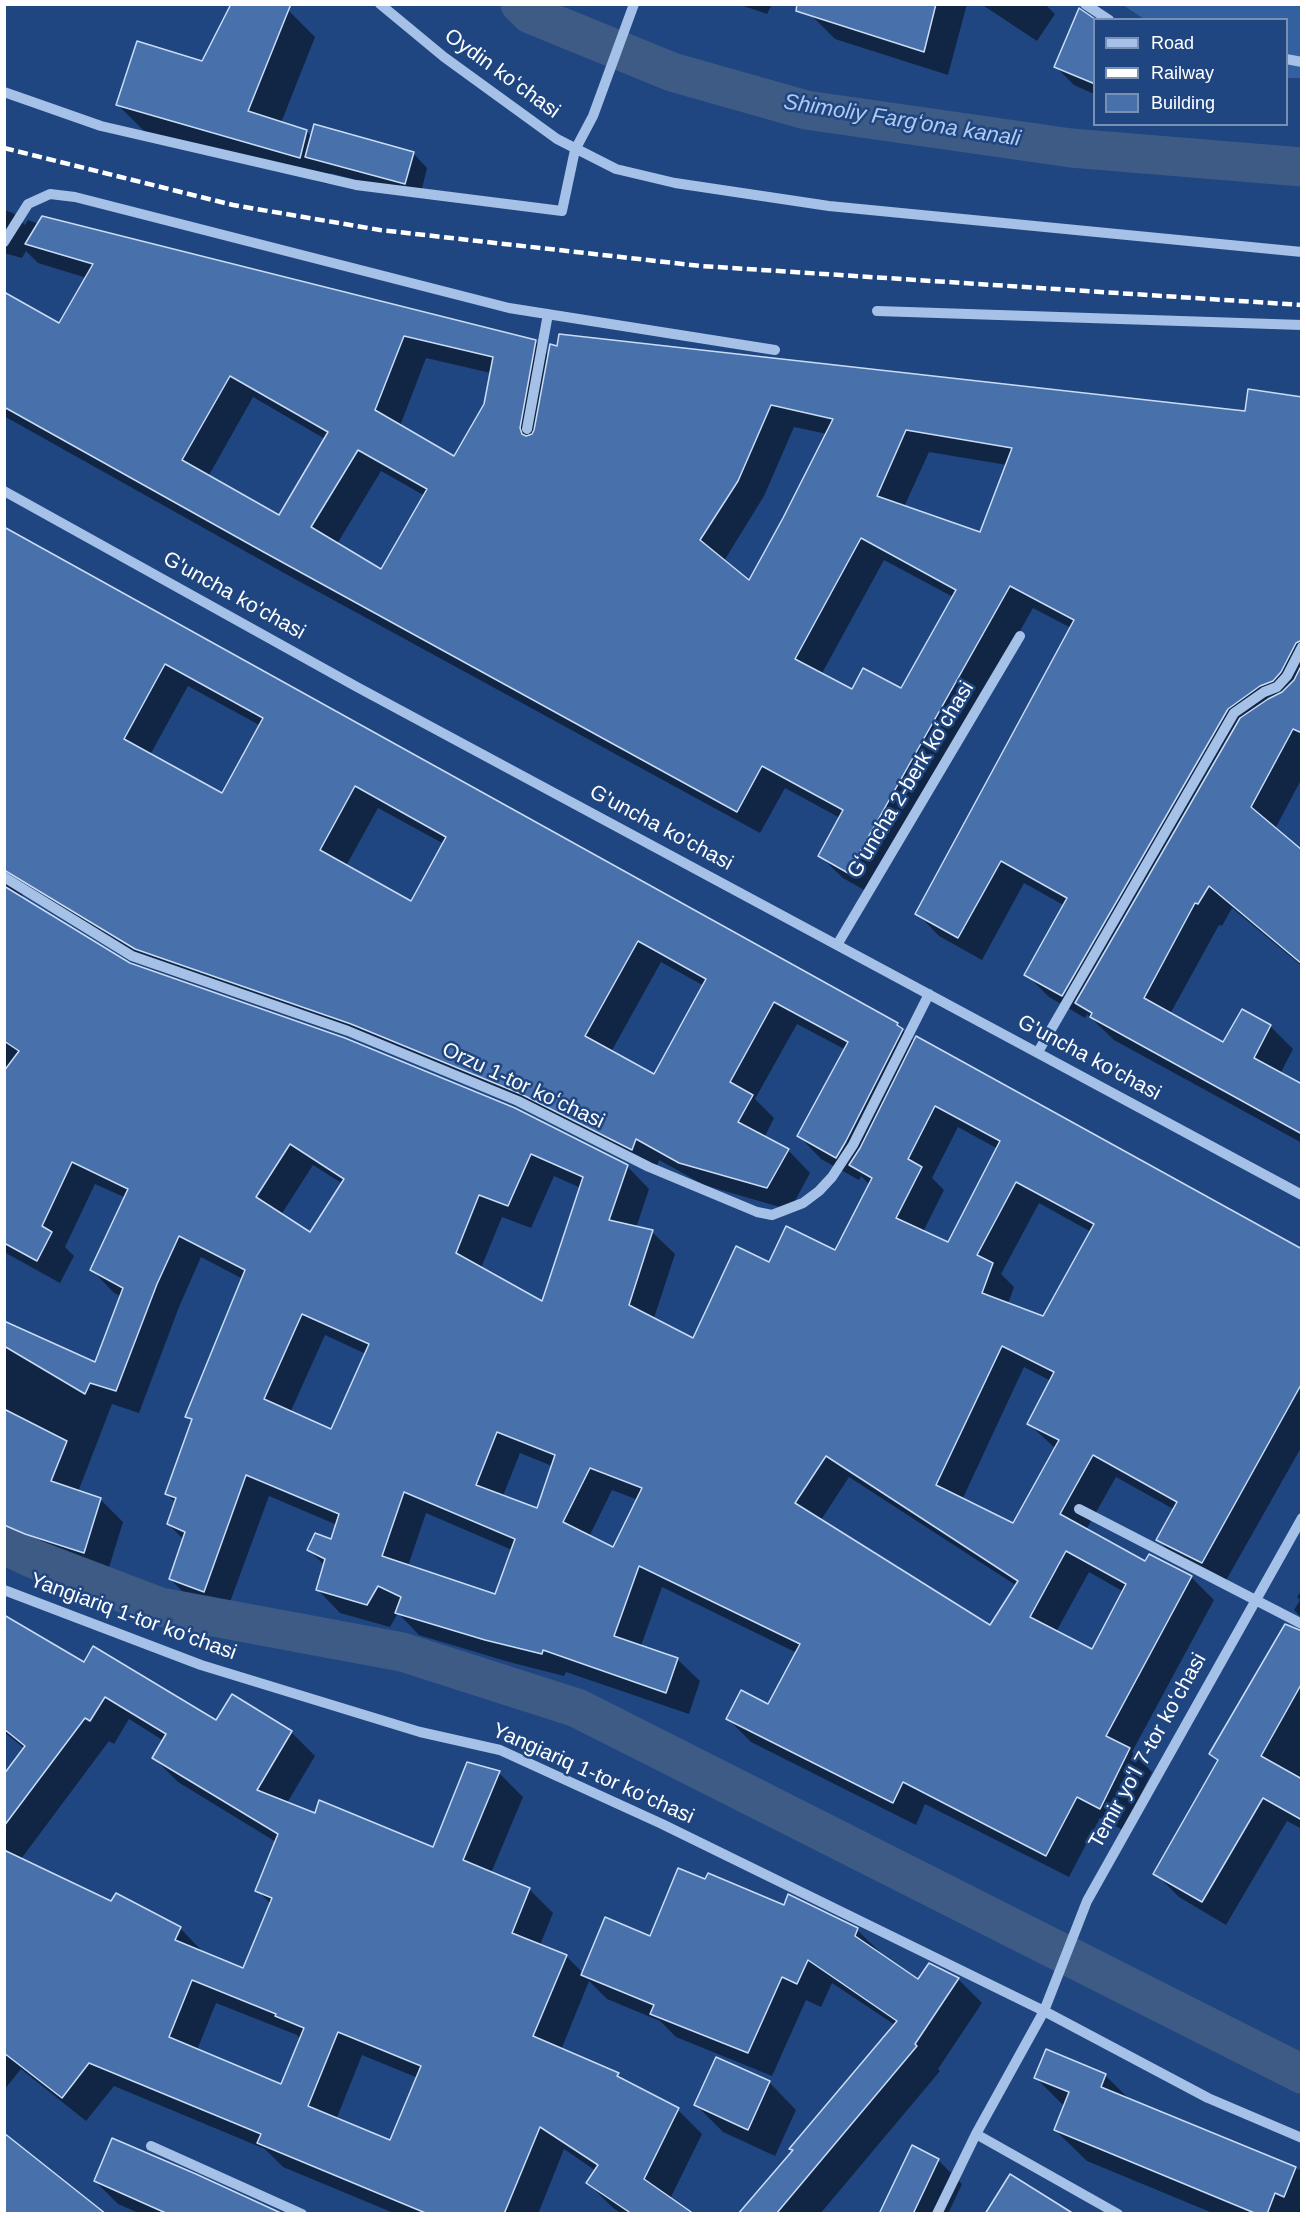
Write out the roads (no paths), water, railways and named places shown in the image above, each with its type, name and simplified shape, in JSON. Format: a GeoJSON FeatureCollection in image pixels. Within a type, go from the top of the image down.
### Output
{"type":"FeatureCollection","features":[{"type":"Feature","properties":{"kind":"street","name":"Oydin koʻchasi"},"geometry":{"type":"LineString","coordinates":[[380,4],[444,57],[575,150],[616,169],[675,183],[830,206],[1302,252]]}},
{"type":"Feature","properties":{"kind":"street"},"geometry":{"type":"LineString","coordinates":[[4,92],[101,126],[356,185],[562,211],[575,150],[593,116],[634,4]]}},
{"type":"Feature","properties":{"kind":"street"},"geometry":{"type":"LineString","coordinates":[[1085,4],[1106,18]]}},
{"type":"Feature","properties":{"kind":"street"},"geometry":{"type":"LineString","coordinates":[[4,242],[28,204],[50,194],[75,197],[509,308],[775,350]]}},
{"type":"Feature","properties":{"kind":"street"},"geometry":{"type":"LineString","coordinates":[[878,311],[1302,325]]}},
{"type":"Feature","properties":{"kind":"street"},"geometry":{"type":"LineString","coordinates":[[527,429],[548,314]]}},
{"type":"Feature","properties":{"kind":"street","name":"G'uncha ko'chasi"},"geometry":{"type":"LineString","coordinates":[[4,491],[357,687],[1302,1195]]}},
{"type":"Feature","properties":{"kind":"street","name":"Gʻuncha 2-berk koʻchasi"},"geometry":{"type":"LineString","coordinates":[[837,945],[1020,636]]}},
{"type":"Feature","properties":{"kind":"street"},"geometry":{"type":"LineString","coordinates":[[1038,1052],[1234,713],[1264,692],[1277,687],[1287,676],[1302,647]]}},
{"type":"Feature","properties":{"kind":"street","name":"Orzu 1-tor koʻchasi"},"geometry":{"type":"LineString","coordinates":[[4,877],[132,956],[348,1031],[518,1101],[649,1167],[757,1212],[772,1215],[803,1203],[832,1177],[853,1145],[929,994]]}},
{"type":"Feature","properties":{"kind":"street"},"geometry":{"type":"LineString","coordinates":[[1079,1509],[1302,1624]]}},
{"type":"Feature","properties":{"kind":"street","name":"Temir yoʻl 7-tor koʻchasi"},"geometry":{"type":"LineString","coordinates":[[937,2214],[976,2134],[1044,2011],[1087,1901],[1302,1518]]}},
{"type":"Feature","properties":{"kind":"street","name":"Yangiariq 1-tor koʻchasi"},"geometry":{"type":"LineString","coordinates":[[4,1590],[201,1665],[420,1732],[500,1749],[662,1824],[1044,2011],[1208,2098],[1302,2138]]}},
{"type":"Feature","properties":{"kind":"street"},"geometry":{"type":"LineString","coordinates":[[976,2134],[1118,2214]]}},
{"type":"Feature","properties":{"kind":"street"},"geometry":{"type":"LineString","coordinates":[[151,2146],[303,2214]]}},
{"type":"Feature","properties":{"kind":"waterway","name":"Shimoliy Fargʻona kanali"},"geometry":{"type":"LineString","coordinates":[[520,4],[530,14],[672,72],[806,110],[1071,148],[1302,167]]}},
{"type":"Feature","properties":{"kind":"waterway"},"geometry":{"type":"LineString","coordinates":[[4,1545],[34,1559],[160,1607],[402,1652],[577,1708],[1302,2074]]}},
{"type":"Feature","properties":{"kind":"railway"},"geometry":{"type":"LineString","coordinates":[[4,148],[233,205],[380,230],[701,266],[1302,305]]}}]}
